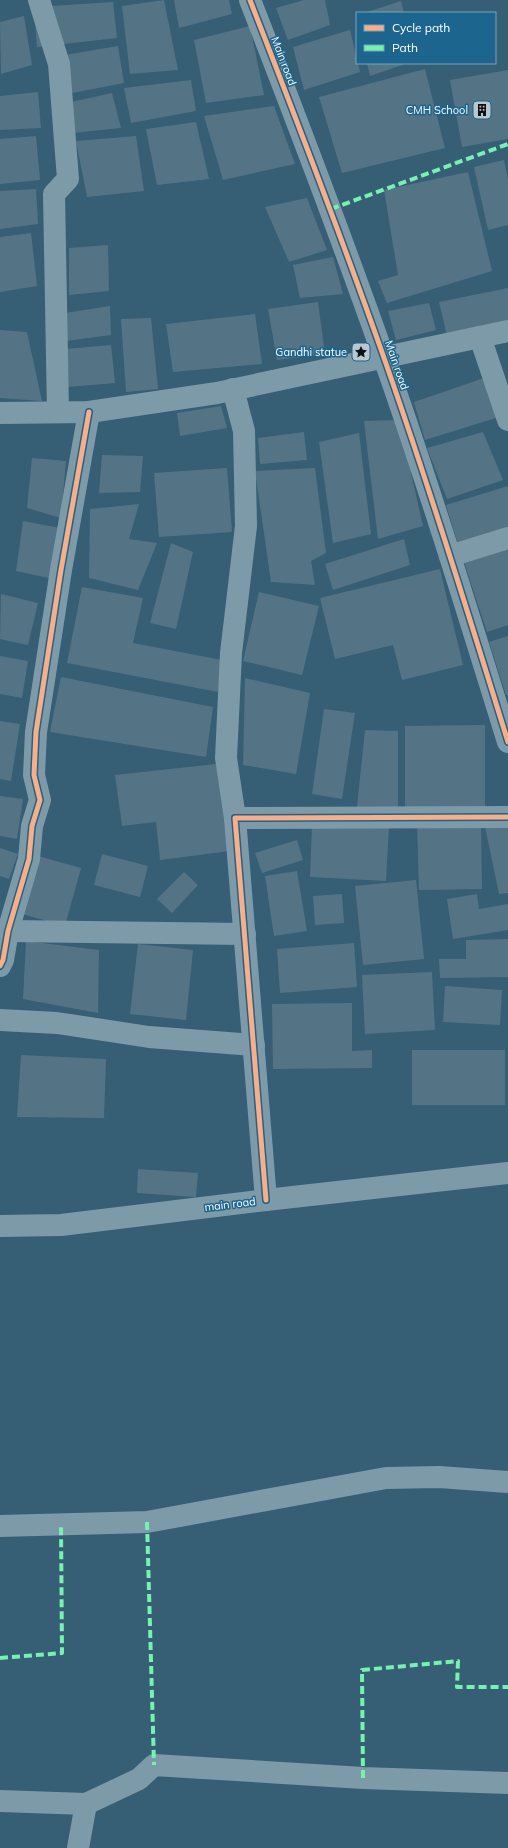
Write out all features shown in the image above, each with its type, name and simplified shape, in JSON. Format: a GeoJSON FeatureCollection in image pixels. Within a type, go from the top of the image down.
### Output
{"type":"FeatureCollection","features":[{"type":"Feature","properties":{"kind":"street"},"geometry":{"type":"LineString","coordinates":[[39,0],[59,64],[68,180],[54,194],[58,412]]}},
{"type":"Feature","properties":{"kind":"street","name":"Main road"},"geometry":{"type":"LineString","coordinates":[[250,0],[330,209],[383,357],[450,556],[508,742]]}},
{"type":"Feature","properties":{"kind":"street"},"geometry":{"type":"LineString","coordinates":[[0,413],[89,412],[234,389],[508,331]]}},
{"type":"Feature","properties":{"kind":"street"},"geometry":{"type":"LineString","coordinates":[[480,338],[508,420]]}},
{"type":"Feature","properties":{"kind":"street"},"geometry":{"type":"LineString","coordinates":[[234,389],[244,431],[246,526],[231,653],[226,758],[235,818],[266,1200]]}},
{"type":"Feature","properties":{"kind":"street"},"geometry":{"type":"LineString","coordinates":[[0,966],[3,960],[8,931],[29,859],[32,826],[40,800],[34,775],[36,732],[64,555],[89,412]]}},
{"type":"Feature","properties":{"kind":"street"},"geometry":{"type":"LineString","coordinates":[[450,556],[508,538]]}},
{"type":"Feature","properties":{"kind":"street"},"geometry":{"type":"LineString","coordinates":[[235,818],[508,817]]}},
{"type":"Feature","properties":{"kind":"street"},"geometry":{"type":"LineString","coordinates":[[8,931],[244,934]]}},
{"type":"Feature","properties":{"kind":"street"},"geometry":{"type":"LineString","coordinates":[[0,1020],[58,1023],[148,1037],[254,1045]]}},
{"type":"Feature","properties":{"kind":"street","name":"main road"},"geometry":{"type":"LineString","coordinates":[[0,1226],[61,1225],[508,1173]]}},
{"type":"Feature","properties":{"kind":"street"},"geometry":{"type":"LineString","coordinates":[[0,1526],[147,1522],[386,1478],[439,1477],[508,1482]]}},
{"type":"Feature","properties":{"kind":"street"},"geometry":{"type":"LineString","coordinates":[[0,1801],[86,1804],[139,1779],[154,1765],[371,1778],[508,1783]]}},
{"type":"Feature","properties":{"kind":"street"},"geometry":{"type":"LineString","coordinates":[[78,1848],[86,1804]]}},
{"type":"Feature","properties":{"kind":"building"},"geometry":{"type":"Polygon","coordinates":[[[164,0],[178,70],[130,74],[122,6],[164,0]]]}},
{"type":"Feature","properties":{"kind":"building"},"geometry":{"type":"Polygon","coordinates":[[[174,0],[229,0],[232,14],[179,28],[174,0]]]}},
{"type":"Feature","properties":{"kind":"building"},"geometry":{"type":"Polygon","coordinates":[[[304,0],[325,0],[330,25],[288,40],[276,8],[304,0]]]}},
{"type":"Feature","properties":{"kind":"building"},"geometry":{"type":"Polygon","coordinates":[[[401,1],[404,12],[367,12],[401,1]]]}},
{"type":"Feature","properties":{"kind":"building"},"geometry":{"type":"Polygon","coordinates":[[[113,2],[117,38],[37,47],[34,7],[113,2]]]}},
{"type":"Feature","properties":{"kind":"building"},"geometry":{"type":"Polygon","coordinates":[[[24,16],[32,65],[1,74],[0,22],[24,16]]]}},
{"type":"Feature","properties":{"kind":"building"},"geometry":{"type":"Polygon","coordinates":[[[250,26],[264,95],[206,103],[194,40],[250,26]]]}},
{"type":"Feature","properties":{"kind":"building"},"geometry":{"type":"Polygon","coordinates":[[[350,30],[356,55],[356,64],[358,64],[360,72],[304,90],[293,47],[350,30]]]}},
{"type":"Feature","properties":{"kind":"building"},"geometry":{"type":"Polygon","coordinates":[[[118,46],[124,83],[67,94],[65,55],[118,46]]]}},
{"type":"Feature","properties":{"kind":"building"},"geometry":{"type":"Polygon","coordinates":[[[367,64],[405,64],[370,76],[367,64]]]}},
{"type":"Feature","properties":{"kind":"building"},"geometry":{"type":"Polygon","coordinates":[[[425,69],[445,148],[342,173],[319,97],[425,69]]]}},
{"type":"Feature","properties":{"kind":"building","name":"CMH School"},"geometry":{"type":"Polygon","coordinates":[[[508,70],[508,139],[462,147],[450,80],[508,70]]]}},
{"type":"Feature","properties":{"kind":"building"},"geometry":{"type":"Polygon","coordinates":[[[191,80],[196,111],[131,123],[124,88],[191,80]]]}},
{"type":"Feature","properties":{"kind":"building"},"geometry":{"type":"Polygon","coordinates":[[[38,92],[41,128],[0,130],[0,96],[38,92]]]}},
{"type":"Feature","properties":{"kind":"building"},"geometry":{"type":"Polygon","coordinates":[[[112,93],[121,128],[73,133],[71,102],[112,93]]]}},
{"type":"Feature","properties":{"kind":"building"},"geometry":{"type":"Polygon","coordinates":[[[274,106],[295,164],[223,180],[204,116],[274,106]]]}},
{"type":"Feature","properties":{"kind":"building"},"geometry":{"type":"Polygon","coordinates":[[[196,122],[209,179],[157,185],[146,129],[196,122]]]}},
{"type":"Feature","properties":{"kind":"building"},"geometry":{"type":"Polygon","coordinates":[[[36,136],[40,180],[0,184],[0,139],[36,136]]]}},
{"type":"Feature","properties":{"kind":"building"},"geometry":{"type":"Polygon","coordinates":[[[136,136],[144,191],[87,197],[76,141],[136,136]]]}},
{"type":"Feature","properties":{"kind":"building"},"geometry":{"type":"Polygon","coordinates":[[[504,160],[508,179],[508,225],[488,230],[474,167],[504,160]]]}},
{"type":"Feature","properties":{"kind":"building"},"geometry":{"type":"Polygon","coordinates":[[[468,172],[492,271],[387,303],[378,281],[398,275],[384,190],[468,172]]]}},
{"type":"Feature","properties":{"kind":"building"},"geometry":{"type":"Polygon","coordinates":[[[36,189],[38,224],[0,229],[0,191],[36,189]]]}},
{"type":"Feature","properties":{"kind":"building"},"geometry":{"type":"Polygon","coordinates":[[[307,198],[327,250],[289,262],[265,207],[307,198]]]}},
{"type":"Feature","properties":{"kind":"building"},"geometry":{"type":"Polygon","coordinates":[[[31,233],[37,286],[0,292],[0,237],[31,233]]]}},
{"type":"Feature","properties":{"kind":"building"},"geometry":{"type":"Polygon","coordinates":[[[108,245],[109,291],[69,295],[69,248],[108,245]]]}},
{"type":"Feature","properties":{"kind":"building"},"geometry":{"type":"Polygon","coordinates":[[[333,257],[343,294],[300,298],[293,265],[333,257]]]}},
{"type":"Feature","properties":{"kind":"building"},"geometry":{"type":"Polygon","coordinates":[[[508,288],[508,323],[448,340],[439,302],[508,288]]]}},
{"type":"Feature","properties":{"kind":"building"},"geometry":{"type":"Polygon","coordinates":[[[318,302],[325,354],[277,360],[268,309],[318,302]]]}},
{"type":"Feature","properties":{"kind":"building"},"geometry":{"type":"Polygon","coordinates":[[[429,303],[436,330],[396,340],[388,311],[429,303]]]}},
{"type":"Feature","properties":{"kind":"building"},"geometry":{"type":"Polygon","coordinates":[[[110,306],[111,335],[66,341],[65,313],[110,306]]]}},
{"type":"Feature","properties":{"kind":"building"},"geometry":{"type":"Polygon","coordinates":[[[255,314],[262,364],[173,372],[166,324],[255,314]]]}},
{"type":"Feature","properties":{"kind":"building"},"geometry":{"type":"Polygon","coordinates":[[[151,318],[158,389],[126,392],[121,319],[151,318]]]}},
{"type":"Feature","properties":{"kind":"building"},"geometry":{"type":"Polygon","coordinates":[[[0,330],[27,332],[42,401],[0,398],[0,330]]]}},
{"type":"Feature","properties":{"kind":"building"},"geometry":{"type":"Polygon","coordinates":[[[111,345],[115,383],[68,387],[65,349],[111,345]]]}},
{"type":"Feature","properties":{"kind":"building"},"geometry":{"type":"Polygon","coordinates":[[[484,378],[496,418],[425,440],[414,402],[484,378]]]}},
{"type":"Feature","properties":{"kind":"building"},"geometry":{"type":"Polygon","coordinates":[[[221,406],[227,428],[180,436],[177,413],[221,406]]]}},
{"type":"Feature","properties":{"kind":"building"},"geometry":{"type":"Polygon","coordinates":[[[399,420],[423,526],[378,539],[364,421],[399,420]]]}},
{"type":"Feature","properties":{"kind":"building"},"geometry":{"type":"Polygon","coordinates":[[[304,432],[307,460],[260,464],[258,438],[304,432]]]}},
{"type":"Feature","properties":{"kind":"building"},"geometry":{"type":"Polygon","coordinates":[[[483,432],[503,480],[447,499],[427,448],[483,432]]]}},
{"type":"Feature","properties":{"kind":"building"},"geometry":{"type":"Polygon","coordinates":[[[359,433],[371,534],[333,543],[319,442],[359,433]]]}},
{"type":"Feature","properties":{"kind":"building"},"geometry":{"type":"Polygon","coordinates":[[[102,455],[143,456],[140,492],[99,493],[102,455]]]}},
{"type":"Feature","properties":{"kind":"building"},"geometry":{"type":"Polygon","coordinates":[[[32,458],[66,461],[61,518],[27,508],[32,458]]]}},
{"type":"Feature","properties":{"kind":"building"},"geometry":{"type":"Polygon","coordinates":[[[227,468],[232,532],[159,537],[154,473],[227,468]]]}},
{"type":"Feature","properties":{"kind":"building"},"geometry":{"type":"Polygon","coordinates":[[[315,468],[326,553],[311,561],[315,585],[271,582],[255,471],[315,468]]]}},
{"type":"Feature","properties":{"kind":"building"},"geometry":{"type":"Polygon","coordinates":[[[508,486],[508,528],[458,544],[446,505],[508,486]]]}},
{"type":"Feature","properties":{"kind":"building"},"geometry":{"type":"Polygon","coordinates":[[[139,504],[129,539],[157,543],[138,590],[89,578],[90,509],[139,504]]]}},
{"type":"Feature","properties":{"kind":"building"},"geometry":{"type":"Polygon","coordinates":[[[23,521],[60,528],[53,579],[16,571],[23,521]]]}},
{"type":"Feature","properties":{"kind":"building"},"geometry":{"type":"Polygon","coordinates":[[[404,539],[410,565],[333,590],[325,564],[404,539]]]}},
{"type":"Feature","properties":{"kind":"building"},"geometry":{"type":"Polygon","coordinates":[[[171,543],[193,552],[176,629],[150,623],[171,543]]]}},
{"type":"Feature","properties":{"kind":"building"},"geometry":{"type":"Polygon","coordinates":[[[508,548],[508,625],[487,632],[464,562],[508,548]]]}},
{"type":"Feature","properties":{"kind":"building"},"geometry":{"type":"Polygon","coordinates":[[[440,569],[463,665],[402,680],[393,645],[335,659],[320,598],[440,569]]]}},
{"type":"Feature","properties":{"kind":"building"},"geometry":{"type":"Polygon","coordinates":[[[82,587],[143,598],[133,643],[222,660],[218,692],[67,663],[82,587]]]}},
{"type":"Feature","properties":{"kind":"building"},"geometry":{"type":"Polygon","coordinates":[[[259,592],[319,606],[302,675],[243,661],[259,592]]]}},
{"type":"Feature","properties":{"kind":"building"},"geometry":{"type":"Polygon","coordinates":[[[1,594],[38,603],[28,645],[0,639],[1,594]]]}},
{"type":"Feature","properties":{"kind":"building"},"geometry":{"type":"Polygon","coordinates":[[[508,636],[508,695],[506,695],[489,642],[508,636]]]}},
{"type":"Feature","properties":{"kind":"building"},"geometry":{"type":"Polygon","coordinates":[[[0,656],[28,661],[22,698],[0,694],[0,656]]]}},
{"type":"Feature","properties":{"kind":"building"},"geometry":{"type":"Polygon","coordinates":[[[61,677],[213,707],[206,757],[50,732],[61,677]]]}},
{"type":"Feature","properties":{"kind":"building"},"geometry":{"type":"Polygon","coordinates":[[[245,678],[310,693],[296,774],[243,765],[245,678]]]}},
{"type":"Feature","properties":{"kind":"building"},"geometry":{"type":"Polygon","coordinates":[[[324,709],[355,713],[342,799],[312,794],[324,709]]]}},
{"type":"Feature","properties":{"kind":"building"},"geometry":{"type":"Polygon","coordinates":[[[0,721],[20,724],[11,781],[0,779],[0,721]]]}},
{"type":"Feature","properties":{"kind":"building"},"geometry":{"type":"Polygon","coordinates":[[[485,725],[485,809],[405,810],[405,726],[485,725]]]}},
{"type":"Feature","properties":{"kind":"building"},"geometry":{"type":"Polygon","coordinates":[[[365,730],[398,731],[398,810],[357,807],[365,730]]]}},
{"type":"Feature","properties":{"kind":"building"},"geometry":{"type":"Polygon","coordinates":[[[216,764],[230,851],[160,860],[156,822],[122,826],[115,775],[216,764]]]}},
{"type":"Feature","properties":{"kind":"building"},"geometry":{"type":"Polygon","coordinates":[[[0,796],[23,799],[17,839],[0,836],[0,796]]]}},
{"type":"Feature","properties":{"kind":"building"},"geometry":{"type":"Polygon","coordinates":[[[481,823],[482,889],[419,890],[417,824],[481,823]]]}},
{"type":"Feature","properties":{"kind":"building"},"geometry":{"type":"Polygon","coordinates":[[[508,823],[508,893],[499,894],[485,827],[508,823]]]}},
{"type":"Feature","properties":{"kind":"building"},"geometry":{"type":"Polygon","coordinates":[[[312,824],[389,827],[386,881],[310,877],[312,824]]]}},
{"type":"Feature","properties":{"kind":"building"},"geometry":{"type":"Polygon","coordinates":[[[297,840],[303,860],[262,873],[255,853],[297,840]]]}},
{"type":"Feature","properties":{"kind":"building"},"geometry":{"type":"Polygon","coordinates":[[[0,848],[18,854],[9,879],[0,876],[0,848]]]}},
{"type":"Feature","properties":{"kind":"building"},"geometry":{"type":"Polygon","coordinates":[[[102,854],[148,866],[140,897],[94,885],[102,854]]]}},
{"type":"Feature","properties":{"kind":"building"},"geometry":{"type":"Polygon","coordinates":[[[38,856],[81,868],[65,926],[22,914],[38,856]]]}},
{"type":"Feature","properties":{"kind":"building"},"geometry":{"type":"Polygon","coordinates":[[[297,871],[307,931],[274,936],[265,876],[297,871]]]}},
{"type":"Feature","properties":{"kind":"building"},"geometry":{"type":"Polygon","coordinates":[[[184,872],[198,885],[172,913],[157,899],[184,872]]]}},
{"type":"Feature","properties":{"kind":"building"},"geometry":{"type":"Polygon","coordinates":[[[416,880],[424,959],[363,965],[355,886],[416,880]]]}},
{"type":"Feature","properties":{"kind":"building"},"geometry":{"type":"Polygon","coordinates":[[[342,894],[344,923],[315,925],[313,896],[342,894]]]}},
{"type":"Feature","properties":{"kind":"building"},"geometry":{"type":"Polygon","coordinates":[[[477,894],[479,909],[508,904],[508,930],[453,939],[447,899],[477,894]]]}},
{"type":"Feature","properties":{"kind":"building"},"geometry":{"type":"Polygon","coordinates":[[[508,939],[508,977],[440,978],[439,959],[466,959],[466,940],[508,939]]]}},
{"type":"Feature","properties":{"kind":"building"},"geometry":{"type":"Polygon","coordinates":[[[26,941],[99,950],[98,1013],[23,999],[26,941]]]}},
{"type":"Feature","properties":{"kind":"building"},"geometry":{"type":"Polygon","coordinates":[[[354,943],[357,987],[280,993],[277,949],[354,943]]]}},
{"type":"Feature","properties":{"kind":"building"},"geometry":{"type":"Polygon","coordinates":[[[138,944],[193,950],[186,1020],[130,1014],[138,944]]]}},
{"type":"Feature","properties":{"kind":"building"},"geometry":{"type":"Polygon","coordinates":[[[432,972],[435,1030],[365,1034],[362,975],[432,972]]]}},
{"type":"Feature","properties":{"kind":"building"},"geometry":{"type":"Polygon","coordinates":[[[445,986],[502,990],[500,1025],[443,1022],[445,986]]]}},
{"type":"Feature","properties":{"kind":"building"},"geometry":{"type":"Polygon","coordinates":[[[352,1003],[352,1051],[372,1050],[372,1068],[273,1069],[272,1004],[352,1003]]]}},
{"type":"Feature","properties":{"kind":"building"},"geometry":{"type":"Polygon","coordinates":[[[412,1050],[505,1050],[505,1105],[412,1105],[412,1050]]]}},
{"type":"Feature","properties":{"kind":"building"},"geometry":{"type":"Polygon","coordinates":[[[21,1055],[106,1059],[104,1118],[17,1117],[21,1055]]]}},
{"type":"Feature","properties":{"kind":"building"},"geometry":{"type":"Polygon","coordinates":[[[138,1169],[198,1173],[196,1197],[137,1193],[138,1169]]]}},
{"type":"Feature","properties":{"kind":"marked path"},"geometry":{"type":"LineString","coordinates":[[331,209],[508,144]]}},
{"type":"Feature","properties":{"kind":"marked path"},"geometry":{"type":"LineString","coordinates":[[147,1522],[154,1765]]}},
{"type":"Feature","properties":{"kind":"marked path"},"geometry":{"type":"LineString","coordinates":[[0,1658],[62,1653],[61,1524]]}},
{"type":"Feature","properties":{"kind":"marked path"},"geometry":{"type":"LineString","coordinates":[[363,1778],[362,1670],[458,1661],[457,1687],[508,1687]]}},
{"type":"Feature","properties":{"kind":"cycle path"},"geometry":{"type":"LineString","coordinates":[[250,0],[318,177],[400,403],[508,742]]}},
{"type":"Feature","properties":{"kind":"cycle path"},"geometry":{"type":"LineString","coordinates":[[0,966],[3,960],[8,931],[29,859],[32,826],[40,800],[34,775],[36,732],[61,570],[89,412]]}},
{"type":"Feature","properties":{"kind":"cycle path"},"geometry":{"type":"LineString","coordinates":[[266,1200],[235,818],[508,817]]}},
{"type":"Feature","properties":{"kind":"place","name":"CMH School"},"geometry":{"type":"Point","coordinates":[482,110]}},
{"type":"Feature","properties":{"kind":"place","name":"Gandhi statue"},"geometry":{"type":"Point","coordinates":[361,352]}}]}
